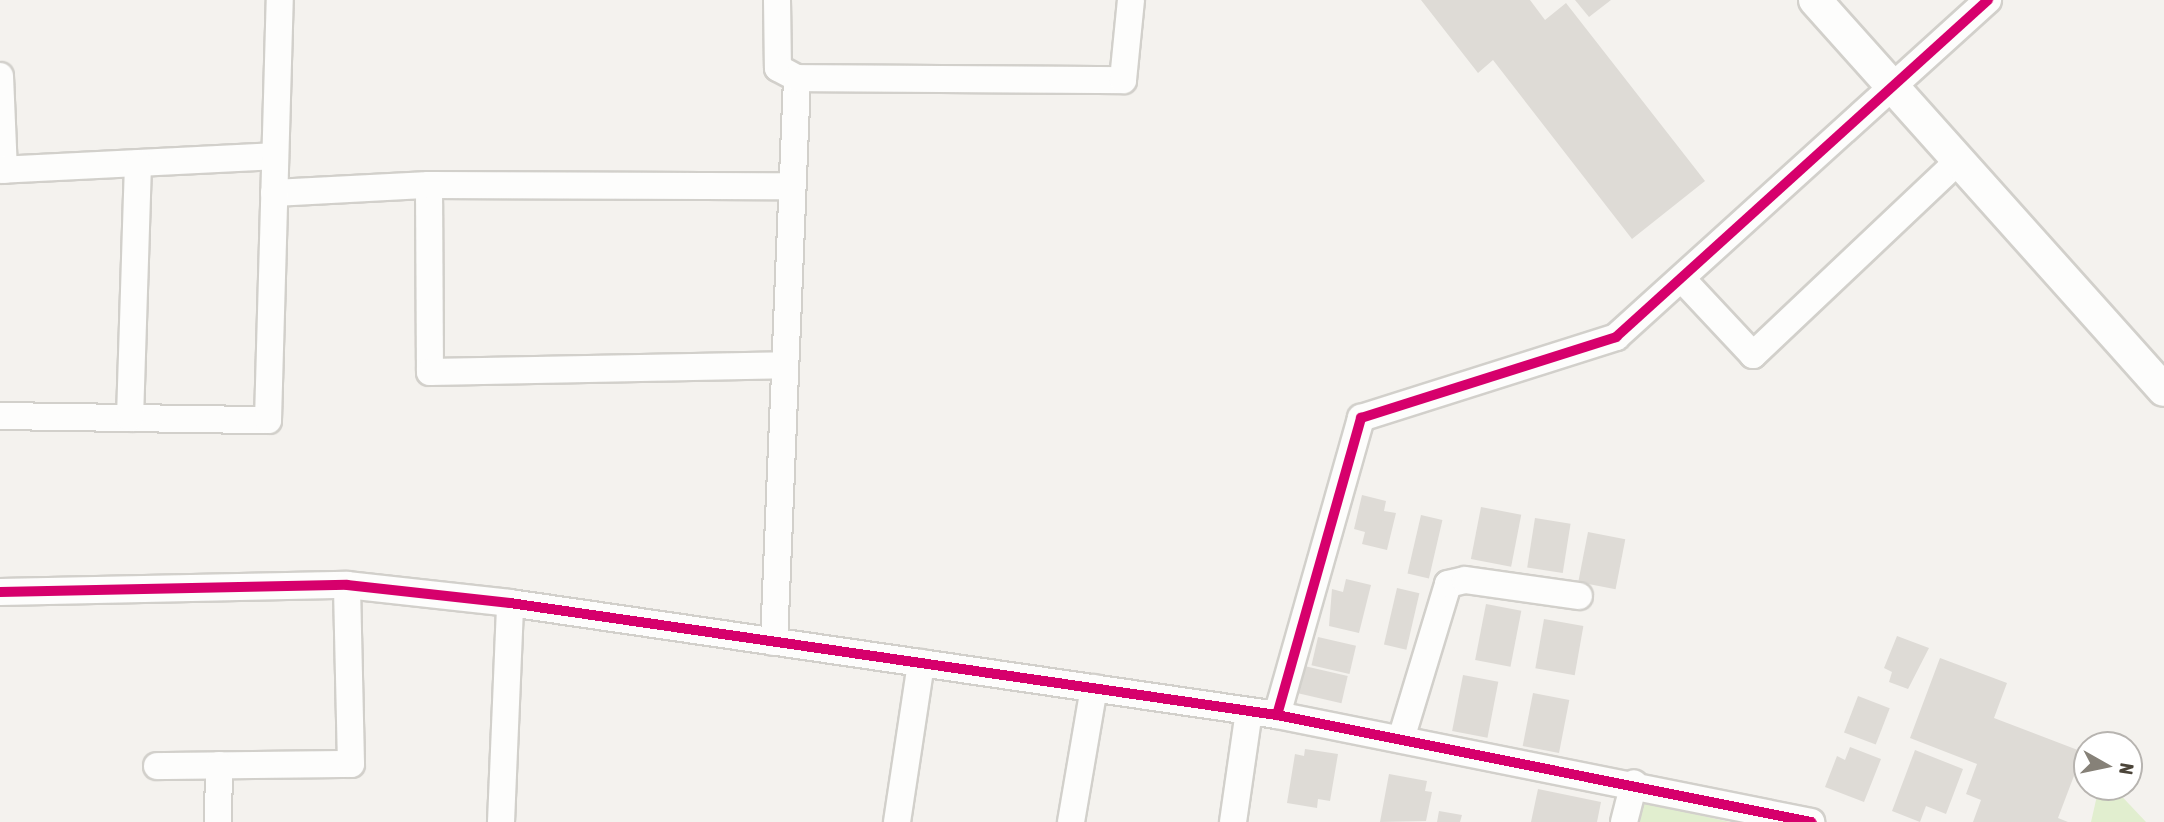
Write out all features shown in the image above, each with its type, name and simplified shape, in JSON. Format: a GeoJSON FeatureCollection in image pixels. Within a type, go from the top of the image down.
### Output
{"type":"FeatureCollection","features":[{"type":"Feature","properties":{"kind":"street"},"geometry":{"type":"LineString","coordinates":[[0,416],[268,420],[280,0]]}},
{"type":"Feature","properties":{"kind":"street"},"geometry":{"type":"LineString","coordinates":[[777,0],[778,68],[797,78],[1123,80],[1131,0]]}},
{"type":"Feature","properties":{"kind":"street"},"geometry":{"type":"LineString","coordinates":[[1815,0],[2164,390]]}},
{"type":"Feature","properties":{"kind":"street"},"geometry":{"type":"LineString","coordinates":[[1277,715],[1361,418],[1616,337],[1988,0]]}},
{"type":"Feature","properties":{"kind":"street"},"geometry":{"type":"LineString","coordinates":[[0,76],[2,170],[275,156]]}},
{"type":"Feature","properties":{"kind":"street"},"geometry":{"type":"LineString","coordinates":[[774,642],[797,78]]}},
{"type":"Feature","properties":{"kind":"street"},"geometry":{"type":"LineString","coordinates":[[1682,279],[1753,355],[1959,160]]}},
{"type":"Feature","properties":{"kind":"street"},"geometry":{"type":"LineString","coordinates":[[130,418],[138,163]]}},
{"type":"Feature","properties":{"kind":"street"},"geometry":{"type":"LineString","coordinates":[[274,193],[429,185],[792,186]]}},
{"type":"Feature","properties":{"kind":"street"},"geometry":{"type":"LineString","coordinates":[[429,185],[430,372],[785,365]]}},
{"type":"Feature","properties":{"kind":"street"},"geometry":{"type":"LineString","coordinates":[[1401,739],[1448,584],[1465,580],[1578,596]]}},
{"type":"Feature","properties":{"kind":"street"},"geometry":{"type":"LineString","coordinates":[[0,592],[346,585],[510,603],[1277,715],[1634,783],[1811,822]]}},
{"type":"Feature","properties":{"kind":"street"},"geometry":{"type":"LineString","coordinates":[[157,766],[351,764],[346,585]]}},
{"type":"Feature","properties":{"kind":"street"},"geometry":{"type":"LineString","coordinates":[[501,822],[510,603]]}},
{"type":"Feature","properties":{"kind":"street"},"geometry":{"type":"LineString","coordinates":[[897,822],[921,663]]}},
{"type":"Feature","properties":{"kind":"street"},"geometry":{"type":"LineString","coordinates":[[1071,822],[1094,688]]}},
{"type":"Feature","properties":{"kind":"street"},"geometry":{"type":"LineString","coordinates":[[1233,822],[1250,711]]}},
{"type":"Feature","properties":{"kind":"street"},"geometry":{"type":"LineString","coordinates":[[218,822],[219,765]]}},
{"type":"Feature","properties":{"kind":"street"},"geometry":{"type":"LineString","coordinates":[[1624,822],[1634,783]]}},
{"type":"Feature","properties":{"kind":"green space"},"geometry":{"type":"Polygon","coordinates":[[[2096,801],[2126,801],[2146,822],[2091,822],[2096,801]]]}},
{"type":"Feature","properties":{"kind":"green space"},"geometry":{"type":"Polygon","coordinates":[[[1640,802],[1730,822],[1635,822],[1640,802]]]}},
{"type":"Feature","properties":{"kind":"building"},"geometry":{"type":"Polygon","coordinates":[[[1421,0],[1530,0],[1545,20],[1566,3],[1705,181],[1632,239],[1493,60],[1478,73],[1421,0]]]}},
{"type":"Feature","properties":{"kind":"building"},"geometry":{"type":"Polygon","coordinates":[[[1575,0],[1611,0],[1589,17],[1575,0]]]}},
{"type":"Feature","properties":{"kind":"building"},"geometry":{"type":"Polygon","coordinates":[[[1362,495],[1386,501],[1384,511],[1396,513],[1387,550],[1362,544],[1365,532],[1354,529],[1362,495]]]}},
{"type":"Feature","properties":{"kind":"building"},"geometry":{"type":"Polygon","coordinates":[[[1481,507],[1521,515],[1511,567],[1471,559],[1481,507]]]}},
{"type":"Feature","properties":{"kind":"building"},"geometry":{"type":"Polygon","coordinates":[[[1421,515],[1442,520],[1429,578],[1408,573],[1421,515]]]}},
{"type":"Feature","properties":{"kind":"building"},"geometry":{"type":"Polygon","coordinates":[[[1535,518],[1571,524],[1563,573],[1527,567],[1535,518]]]}},
{"type":"Feature","properties":{"kind":"building"},"geometry":{"type":"Polygon","coordinates":[[[1588,532],[1625,539],[1616,589],[1578,582],[1588,532]]]}},
{"type":"Feature","properties":{"kind":"building"},"geometry":{"type":"Polygon","coordinates":[[[1346,579],[1371,585],[1359,633],[1329,626],[1332,589],[1343,592],[1346,579]]]}},
{"type":"Feature","properties":{"kind":"building"},"geometry":{"type":"Polygon","coordinates":[[[1397,588],[1419,593],[1406,650],[1384,645],[1397,588]]]}},
{"type":"Feature","properties":{"kind":"building"},"geometry":{"type":"Polygon","coordinates":[[[1486,604],[1521,611],[1510,667],[1475,660],[1486,604]]]}},
{"type":"Feature","properties":{"kind":"building"},"geometry":{"type":"Polygon","coordinates":[[[1544,619],[1583,626],[1575,675],[1535,668],[1544,619]]]}},
{"type":"Feature","properties":{"kind":"building"},"geometry":{"type":"Polygon","coordinates":[[[1897,636],[1929,648],[1908,689],[1889,682],[1892,672],[1884,668],[1897,636]]]}},
{"type":"Feature","properties":{"kind":"building"},"geometry":{"type":"Polygon","coordinates":[[[1318,637],[1356,646],[1349,674],[1311,665],[1318,637]]]}},
{"type":"Feature","properties":{"kind":"building"},"geometry":{"type":"Polygon","coordinates":[[[1940,658],[2007,683],[1994,718],[2073,748],[2073,778],[2058,818],[2068,822],[1973,822],[1981,800],[1966,794],[1977,764],[1910,738],[1940,658]]]}},
{"type":"Feature","properties":{"kind":"building"},"geometry":{"type":"Polygon","coordinates":[[[1300,665],[1348,676],[1341,703],[1294,692],[1300,665]]]}},
{"type":"Feature","properties":{"kind":"building"},"geometry":{"type":"Polygon","coordinates":[[[1463,675],[1498,682],[1487,738],[1452,731],[1463,675]]]}},
{"type":"Feature","properties":{"kind":"building"},"geometry":{"type":"Polygon","coordinates":[[[1533,693],[1569,700],[1559,753],[1523,746],[1533,693]]]}},
{"type":"Feature","properties":{"kind":"building"},"geometry":{"type":"Polygon","coordinates":[[[1858,696],[1890,708],[1876,745],[1844,732],[1858,696]]]}},
{"type":"Feature","properties":{"kind":"building"},"geometry":{"type":"Polygon","coordinates":[[[1850,747],[1881,759],[1864,802],[1825,787],[1837,756],[1845,760],[1850,747]]]}},
{"type":"Feature","properties":{"kind":"building"},"geometry":{"type":"Polygon","coordinates":[[[1305,749],[1338,754],[1330,801],[1318,799],[1317,808],[1287,803],[1295,754],[1304,756],[1305,749]]]}},
{"type":"Feature","properties":{"kind":"building"},"geometry":{"type":"Polygon","coordinates":[[[1915,750],[1963,769],[1946,814],[1926,806],[1920,822],[1892,811],[1915,750]]]}},
{"type":"Feature","properties":{"kind":"building"},"geometry":{"type":"Polygon","coordinates":[[[1389,774],[1427,781],[1425,791],[1432,792],[1426,821],[1380,822],[1389,774]]]}},
{"type":"Feature","properties":{"kind":"building"},"geometry":{"type":"Polygon","coordinates":[[[1538,789],[1601,802],[1597,822],[1531,822],[1538,789]]]}},
{"type":"Feature","properties":{"kind":"building"},"geometry":{"type":"Polygon","coordinates":[[[1439,811],[1462,815],[1460,822],[1437,822],[1439,811]]]}},
{"type":"Feature","properties":{"kind":"cycle path"},"geometry":{"type":"LineString","coordinates":[[1277,715],[1361,418],[1616,337],[1988,0]]}},
{"type":"Feature","properties":{"kind":"cycle path"},"geometry":{"type":"LineString","coordinates":[[0,592],[347,585],[510,603],[1277,715],[1811,822]]}}]}
